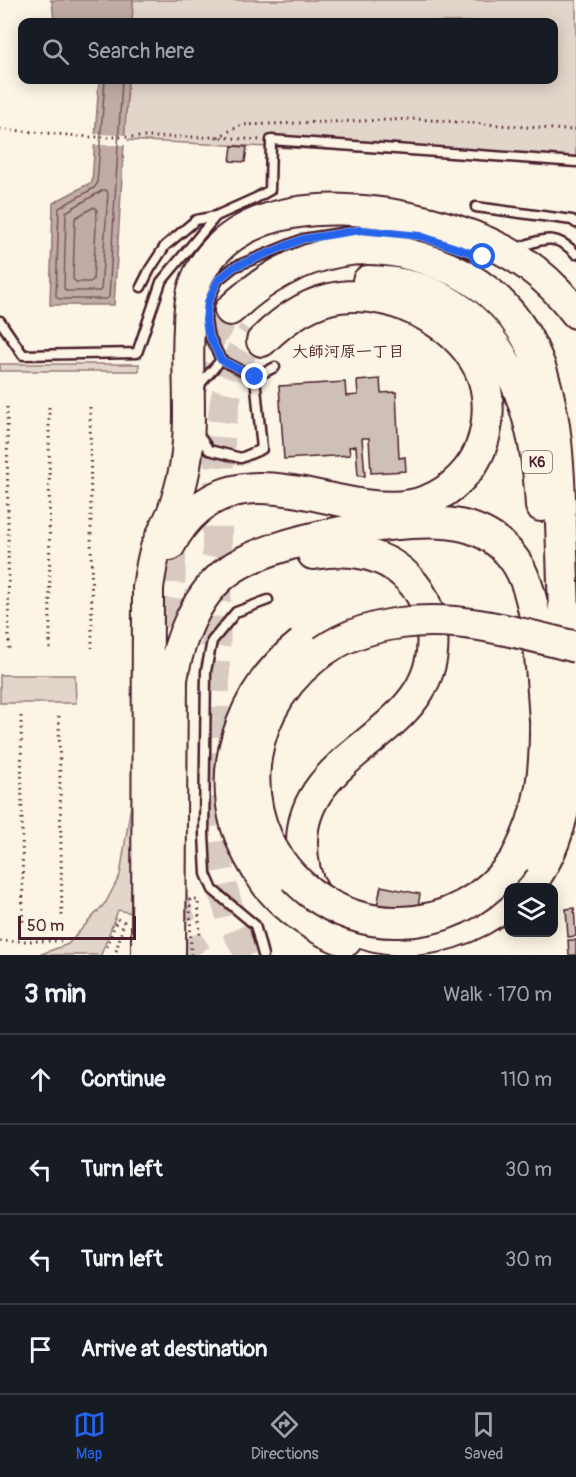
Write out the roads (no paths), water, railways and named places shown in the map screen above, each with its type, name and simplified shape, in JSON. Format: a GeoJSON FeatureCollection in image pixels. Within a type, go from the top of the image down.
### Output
{"type":"FeatureCollection","features":[{"type":"Feature","properties":{"kind":"highway"},"geometry":{"type":"LineString","coordinates":[[171,952],[148,674],[148,588],[157,548],[180,490],[187,452],[189,311],[199,275],[208,260],[222,244],[240,231],[261,221],[288,214],[344,211],[405,216],[461,232],[507,251],[530,266],[576,313]]}},
{"type":"Feature","properties":{"kind":"highway","name":"K6"},"geometry":{"type":"LineString","coordinates":[[230,310],[248,293],[283,270],[325,255],[349,250],[398,252],[423,257],[447,267],[488,292],[516,322],[537,355],[550,396],[559,467],[570,756],[566,797],[555,839],[547,859],[531,883]]}},
{"type":"Feature","properties":{"kind":"highway","name":"K6"},"geometry":{"type":"LineString","coordinates":[[263,347],[280,308],[312,291],[348,282],[386,281],[420,288],[437,296],[466,315],[490,339],[519,388],[535,447],[540,490],[544,586],[546,730],[544,771],[539,803],[519,874],[496,884],[458,910],[442,916],[416,921],[388,922],[369,921],[335,909],[320,900],[290,874],[269,844],[261,827],[256,808],[254,770],[261,732],[278,699],[301,670],[330,647],[366,630],[403,623],[455,622],[512,631],[576,647]]}},
{"type":"Feature","properties":{"kind":"highway"},"geometry":{"type":"LineString","coordinates":[[148,674],[159,583],[166,552],[182,526],[204,505],[231,492],[261,488],[366,506],[402,507],[418,503],[446,490],[458,481],[477,457],[482,443],[486,428],[488,397],[478,367],[471,355],[449,332],[420,313],[385,300],[369,297],[339,297],[298,312],[273,330],[263,347]]}},
{"type":"Feature","properties":{"kind":"highway"},"geometry":{"type":"LineString","coordinates":[[171,952],[172,679],[186,627],[214,583],[227,572],[262,553],[326,536],[396,524],[431,522],[481,532],[504,547],[522,571],[527,584],[535,616],[546,730]]}},
{"type":"Feature","properties":{"kind":"highway"},"geometry":{"type":"LineString","coordinates":[[179,648],[217,595],[237,578],[260,566],[318,553],[353,552],[370,555],[399,570],[410,580],[426,605],[433,636],[429,667],[423,682],[404,711],[335,769],[314,795],[303,825],[304,871],[317,900],[328,912],[340,923],[373,937],[416,940],[437,936],[479,922],[504,905]]}},
{"type":"Feature","properties":{"kind":"highway"},"geometry":{"type":"LineString","coordinates":[[504,911],[477,929],[454,940],[413,950],[377,949],[350,943],[324,933],[283,903],[268,886],[249,857],[236,825],[232,802],[231,771],[239,730],[271,672],[285,657],[318,633],[371,610],[402,605],[451,604],[576,630]]}},
{"type":"Feature","properties":{"kind":"highway"},"geometry":{"type":"LineString","coordinates":[[570,756],[574,714],[573,657],[576,616]]}},
{"type":"Feature","properties":{"kind":"highway"},"geometry":{"type":"LineString","coordinates":[[519,874],[544,859],[555,839]]}},
{"type":"Feature","properties":{"kind":"lane"},"geometry":{"type":"LineString","coordinates":[[141,287],[150,268],[165,246],[196,220],[216,216],[270,190],[272,140],[576,162]]}},
{"type":"Feature","properties":{"kind":"lane"},"geometry":{"type":"LineString","coordinates":[[476,207],[572,220],[576,223]]}},
{"type":"Feature","properties":{"kind":"lane"},"geometry":{"type":"LineString","coordinates":[[0,321],[23,355],[137,353],[161,282],[216,216]]}},
{"type":"Feature","properties":{"kind":"lane"},"geometry":{"type":"LineString","coordinates":[[255,377],[221,360],[208,333],[206,320],[208,302],[218,280],[234,267],[303,239],[360,230],[420,236],[483,257]]}},
{"type":"Feature","properties":{"kind":"lane"},"geometry":{"type":"LineString","coordinates":[[522,246],[537,240],[556,239],[576,254]]}},
{"type":"Feature","properties":{"kind":"lane"},"geometry":{"type":"LineString","coordinates":[[221,360],[201,383],[196,402],[198,434],[209,450],[241,458],[262,449],[255,377],[263,347]]}},
{"type":"Feature","properties":{"kind":"lane"},"geometry":{"type":"LineString","coordinates":[[263,955],[255,925],[213,890],[206,874],[205,728],[206,671],[212,641],[236,612],[268,600]]}},
{"type":"Feature","properties":{"kind":"water"},"geometry":{"type":"Polygon","coordinates":[[[50,0],[133,0],[132,18],[54,18],[50,0]]]}},
{"type":"Feature","properties":{"kind":"water"},"geometry":{"type":"Polygon","coordinates":[[[99,84],[128,84],[114,305],[50,305],[53,203],[92,182],[99,84]]]}},
{"type":"Feature","properties":{"kind":"tunnel"},"geometry":{"type":"LineString","coordinates":[[189,387],[205,347],[230,310]]}},
{"type":"Feature","properties":{"kind":"tunnel"},"geometry":{"type":"LineString","coordinates":[[251,955],[234,924],[223,891],[213,821],[220,446],[228,387],[242,350],[253,333]]}},
{"type":"Feature","properties":{"kind":"tunnel"},"geometry":{"type":"LineString","coordinates":[[168,673],[172,520]]}},
{"type":"Feature","properties":{"kind":"tunnel"},"geometry":{"type":"LineString","coordinates":[[172,895],[188,941],[197,955]]}},
{"type":"Feature","properties":{"kind":"district","name":"大師河原一丁目"},"geometry":{"type":"Point","coordinates":[348,351]}}]}
